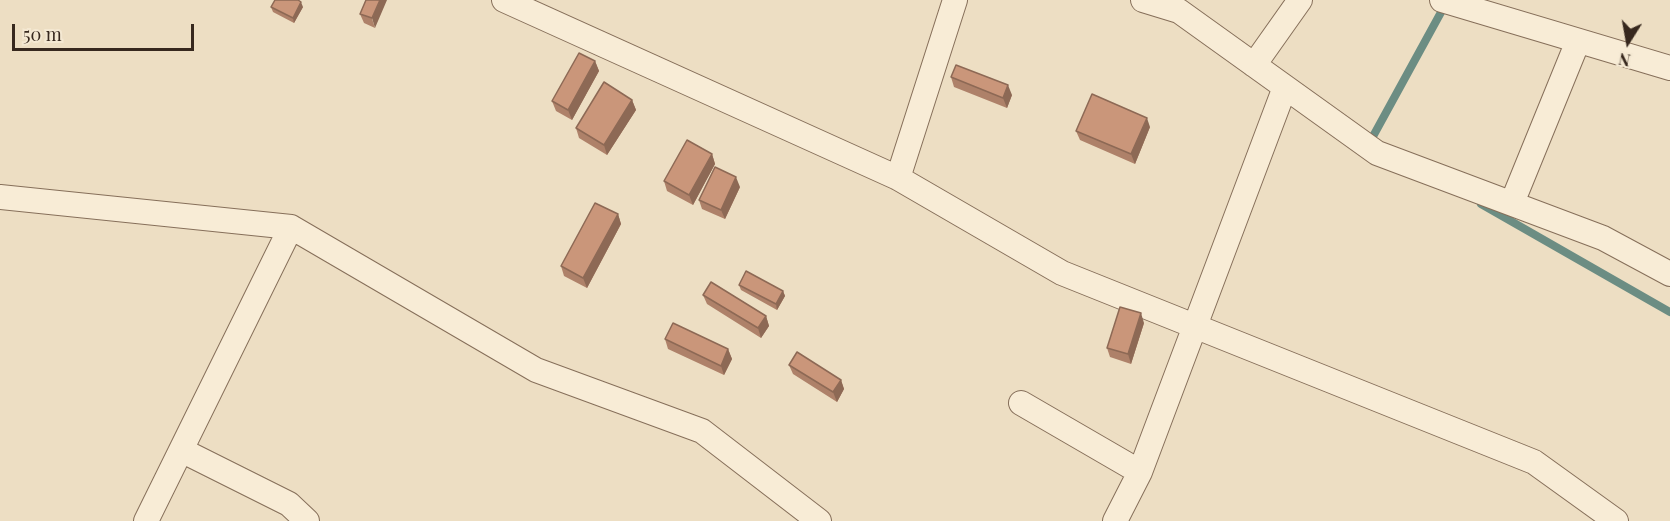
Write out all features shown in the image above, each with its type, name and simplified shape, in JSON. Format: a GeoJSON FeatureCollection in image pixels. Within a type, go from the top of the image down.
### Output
{"type":"FeatureCollection","features":[{"type":"Feature","properties":{"kind":"street"},"geometry":{"type":"LineString","coordinates":[[504,0],[898,178],[1062,273],[1534,462],[1616,521]]}},
{"type":"Feature","properties":{"kind":"street"},"geometry":{"type":"LineString","coordinates":[[898,178],[955,0]]}},
{"type":"Feature","properties":{"kind":"street"},"geometry":{"type":"LineString","coordinates":[[1143,0],[1179,11],[1377,153],[1603,238],[1670,274]]}},
{"type":"Feature","properties":{"kind":"street"},"geometry":{"type":"LineString","coordinates":[[1254,64],[1300,0]]}},
{"type":"Feature","properties":{"kind":"street"},"geometry":{"type":"LineString","coordinates":[[1442,0],[1670,68]]}},
{"type":"Feature","properties":{"kind":"street"},"geometry":{"type":"LineString","coordinates":[[1512,203],[1578,41]]}},
{"type":"Feature","properties":{"kind":"street"},"geometry":{"type":"LineString","coordinates":[[1115,521],[1140,472],[1285,87]]}},
{"type":"Feature","properties":{"kind":"street"},"geometry":{"type":"LineString","coordinates":[[0,197],[291,227],[536,370],[702,431],[819,521]]}},
{"type":"Feature","properties":{"kind":"street"},"geometry":{"type":"LineString","coordinates":[[146,521],[291,227]]}},
{"type":"Feature","properties":{"kind":"street"},"geometry":{"type":"LineString","coordinates":[[1021,403],[1140,472]]}},
{"type":"Feature","properties":{"kind":"street"},"geometry":{"type":"LineString","coordinates":[[181,450],[289,504],[307,521]]}},
{"type":"Feature","properties":{"kind":"building"},"geometry":{"type":"Polygon","coordinates":[[[275,0],[301,2],[293,18],[271,7],[275,0]]]}},
{"type":"Feature","properties":{"kind":"building"},"geometry":{"type":"Polygon","coordinates":[[[366,0],[380,0],[372,18],[360,14],[366,0]]]}},
{"type":"Feature","properties":{"kind":"building"},"geometry":{"type":"Polygon","coordinates":[[[579,53],[595,61],[568,110],[552,101],[579,53]]]}},
{"type":"Feature","properties":{"kind":"building"},"geometry":{"type":"Polygon","coordinates":[[[956,65],[1008,85],[1003,98],[951,77],[956,65]]]}},
{"type":"Feature","properties":{"kind":"building"},"geometry":{"type":"Polygon","coordinates":[[[604,82],[632,100],[604,145],[576,128],[604,82]]]}},
{"type":"Feature","properties":{"kind":"building"},"geometry":{"type":"Polygon","coordinates":[[[1092,94],[1147,118],[1131,154],[1076,131],[1092,94]]]}},
{"type":"Feature","properties":{"kind":"building"},"geometry":{"type":"Polygon","coordinates":[[[687,140],[712,154],[689,195],[664,181],[687,140]]]}},
{"type":"Feature","properties":{"kind":"building"},"geometry":{"type":"Polygon","coordinates":[[[715,167],[736,177],[721,210],[699,200],[715,167]]]}},
{"type":"Feature","properties":{"kind":"building"},"geometry":{"type":"Polygon","coordinates":[[[595,203],[618,214],[583,278],[561,266],[595,203]]]}},
{"type":"Feature","properties":{"kind":"building"},"geometry":{"type":"Polygon","coordinates":[[[746,271],[783,291],[776,304],[739,285],[746,271]]]}},
{"type":"Feature","properties":{"kind":"building"},"geometry":{"type":"Polygon","coordinates":[[[711,282],[766,316],[758,328],[703,295],[711,282]]]}},
{"type":"Feature","properties":{"kind":"building"},"geometry":{"type":"Polygon","coordinates":[[[1120,307],[1141,313],[1128,354],[1107,348],[1120,307]]]}},
{"type":"Feature","properties":{"kind":"building"},"geometry":{"type":"Polygon","coordinates":[[[673,323],[728,349],[721,366],[665,339],[673,323]]]}},
{"type":"Feature","properties":{"kind":"building"},"geometry":{"type":"Polygon","coordinates":[[[797,352],[841,380],[833,392],[789,365],[797,352]]]}},
{"type":"Feature","properties":{"kind":"waterway"},"geometry":{"type":"LineString","coordinates":[[1375,142],[1371,140],[1445,5]]}},
{"type":"Feature","properties":{"kind":"waterway"},"geometry":{"type":"LineString","coordinates":[[1481,204],[1670,312]]}}]}
